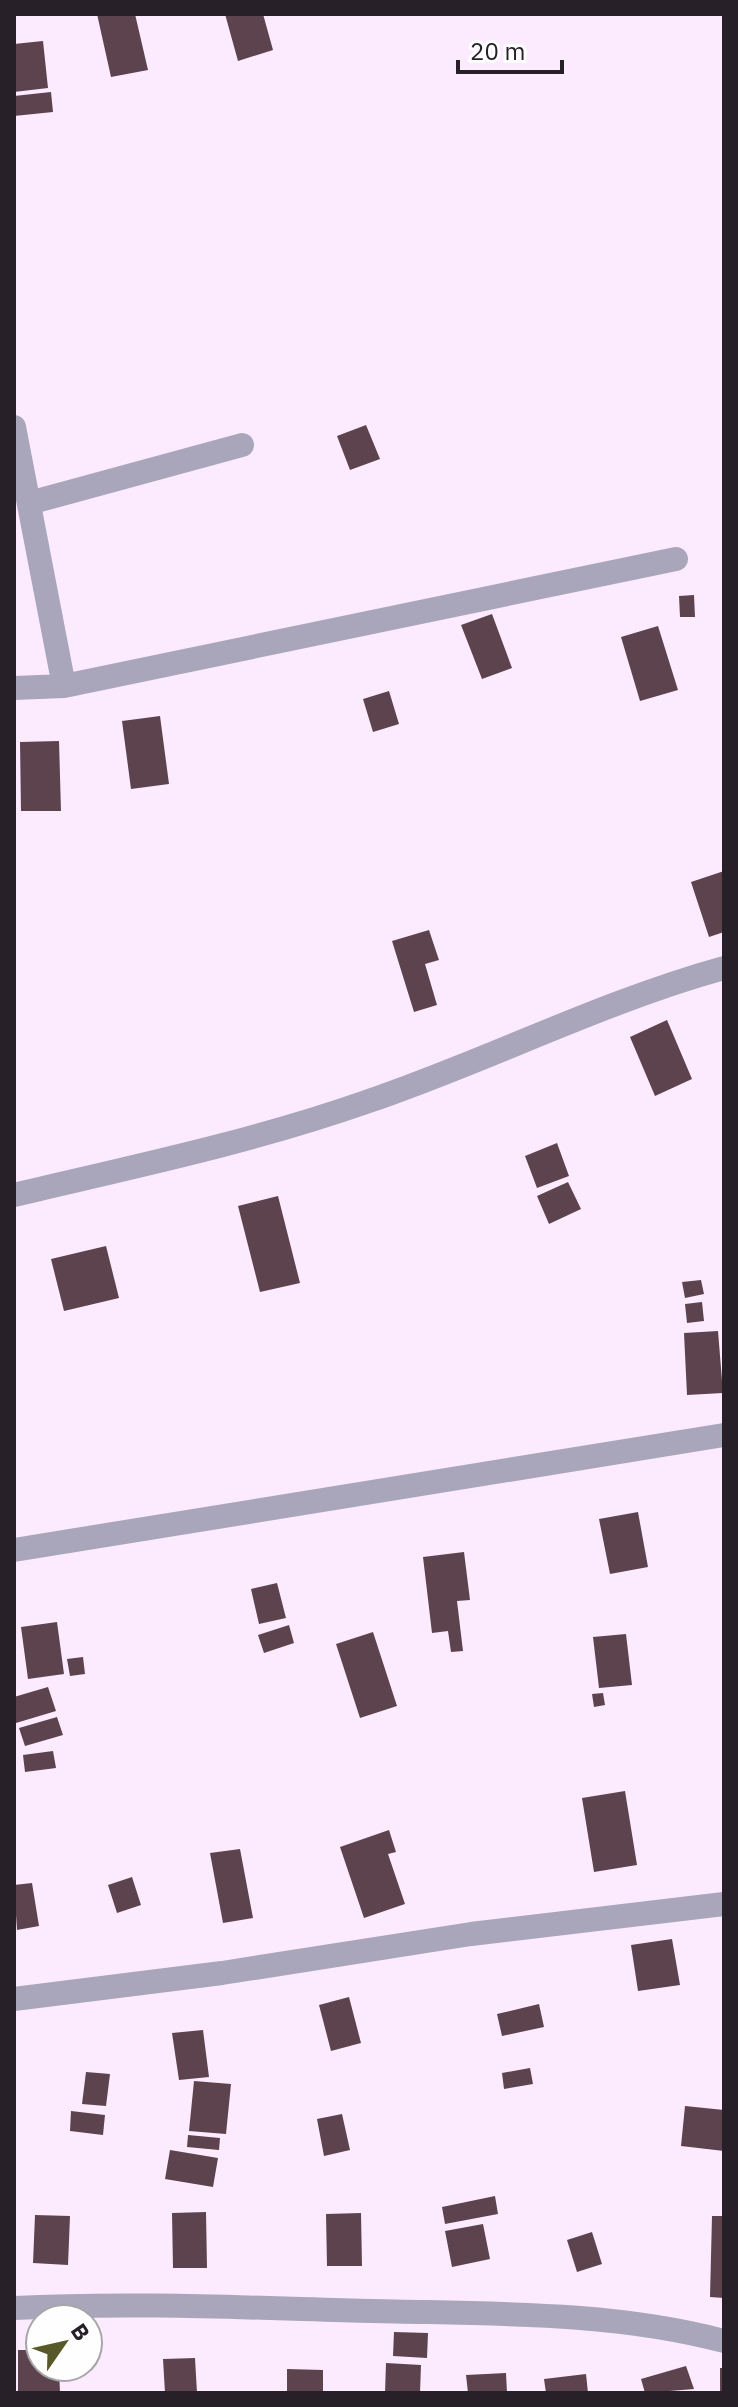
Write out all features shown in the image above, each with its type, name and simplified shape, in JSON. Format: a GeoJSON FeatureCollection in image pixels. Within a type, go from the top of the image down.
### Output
{"type":"FeatureCollection","features":[{"type":"Feature","properties":{"kind":"street"},"geometry":{"type":"LineString","coordinates":[[14,427],[64,686]]}},
{"type":"Feature","properties":{"kind":"street"},"geometry":{"type":"LineString","coordinates":[[29,503],[242,445]]}},
{"type":"Feature","properties":{"kind":"street"},"geometry":{"type":"LineString","coordinates":[[14,688],[64,686],[676,559]]}},
{"type":"Feature","properties":{"kind":"street"},"geometry":{"type":"LineString","coordinates":[[14,1195],[149,1163],[367,1102],[610,1006],[724,968]]}},
{"type":"Feature","properties":{"kind":"street"},"geometry":{"type":"LineString","coordinates":[[14,1550],[724,1435]]}},
{"type":"Feature","properties":{"kind":"street"},"geometry":{"type":"LineString","coordinates":[[14,1999],[222,1973],[515,1928],[724,1904]]}},
{"type":"Feature","properties":{"kind":"street"},"geometry":{"type":"LineString","coordinates":[[14,2308],[247,2308],[460,2314],[612,2322],[724,2341]]}},
{"type":"Feature","properties":{"kind":"building"},"geometry":{"type":"Polygon","coordinates":[[[97,14],[135,14],[148,70],[111,77],[97,14]]]}},
{"type":"Feature","properties":{"kind":"building"},"geometry":{"type":"Polygon","coordinates":[[[225,14],[263,14],[273,50],[238,61],[225,14]]]}},
{"type":"Feature","properties":{"kind":"building"},"geometry":{"type":"Polygon","coordinates":[[[43,41],[48,88],[14,92],[14,44],[43,41]]]}},
{"type":"Feature","properties":{"kind":"building"},"geometry":{"type":"Polygon","coordinates":[[[51,92],[53,112],[14,116],[14,96],[51,92]]]}},
{"type":"Feature","properties":{"kind":"building"},"geometry":{"type":"Polygon","coordinates":[[[366,425],[380,459],[350,470],[337,436],[366,425]]]}},
{"type":"Feature","properties":{"kind":"building"},"geometry":{"type":"Polygon","coordinates":[[[694,595],[695,617],[680,617],[679,596],[694,595]]]}},
{"type":"Feature","properties":{"kind":"building"},"geometry":{"type":"Polygon","coordinates":[[[492,614],[512,668],[482,679],[461,625],[492,614]]]}},
{"type":"Feature","properties":{"kind":"building"},"geometry":{"type":"Polygon","coordinates":[[[658,626],[678,690],[640,701],[621,637],[658,626]]]}},
{"type":"Feature","properties":{"kind":"building"},"geometry":{"type":"Polygon","coordinates":[[[389,691],[399,724],[373,732],[363,699],[389,691]]]}},
{"type":"Feature","properties":{"kind":"building"},"geometry":{"type":"Polygon","coordinates":[[[160,716],[169,784],[131,789],[122,721],[160,716]]]}},
{"type":"Feature","properties":{"kind":"building"},"geometry":{"type":"Polygon","coordinates":[[[59,741],[61,811],[21,811],[20,742],[59,741]]]}},
{"type":"Feature","properties":{"kind":"building"},"geometry":{"type":"Polygon","coordinates":[[[724,871],[724,932],[709,937],[691,882],[724,871]]]}},
{"type":"Feature","properties":{"kind":"building"},"geometry":{"type":"Polygon","coordinates":[[[429,930],[439,960],[425,964],[437,1005],[414,1012],[392,941],[429,930]]]}},
{"type":"Feature","properties":{"kind":"building"},"geometry":{"type":"Polygon","coordinates":[[[667,1020],[692,1079],[655,1096],[630,1037],[667,1020]]]}},
{"type":"Feature","properties":{"kind":"building"},"geometry":{"type":"Polygon","coordinates":[[[557,1143],[569,1176],[537,1188],[525,1156],[557,1143]]]}},
{"type":"Feature","properties":{"kind":"building"},"geometry":{"type":"Polygon","coordinates":[[[568,1182],[581,1209],[549,1224],[537,1196],[568,1182]]]}},
{"type":"Feature","properties":{"kind":"building"},"geometry":{"type":"Polygon","coordinates":[[[278,1196],[300,1283],[260,1292],[238,1206],[278,1196]]]}},
{"type":"Feature","properties":{"kind":"building"},"geometry":{"type":"Polygon","coordinates":[[[106,1246],[119,1298],[64,1311],[51,1259],[106,1246]]]}},
{"type":"Feature","properties":{"kind":"building"},"geometry":{"type":"Polygon","coordinates":[[[701,1280],[704,1294],[685,1298],[682,1282],[701,1280]]]}},
{"type":"Feature","properties":{"kind":"building"},"geometry":{"type":"Polygon","coordinates":[[[702,1302],[704,1321],[687,1323],[685,1304],[702,1302]]]}},
{"type":"Feature","properties":{"kind":"building"},"geometry":{"type":"Polygon","coordinates":[[[718,1331],[723,1393],[687,1395],[684,1333],[718,1331]]]}},
{"type":"Feature","properties":{"kind":"building"},"geometry":{"type":"Polygon","coordinates":[[[638,1512],[648,1567],[610,1574],[599,1519],[638,1512]]]}},
{"type":"Feature","properties":{"kind":"building"},"geometry":{"type":"Polygon","coordinates":[[[464,1552],[470,1600],[457,1601],[463,1651],[451,1652],[448,1631],[432,1633],[423,1557],[464,1552]]]}},
{"type":"Feature","properties":{"kind":"building"},"geometry":{"type":"Polygon","coordinates":[[[277,1583],[286,1618],[259,1624],[251,1589],[277,1583]]]}},
{"type":"Feature","properties":{"kind":"building"},"geometry":{"type":"Polygon","coordinates":[[[57,1622],[64,1674],[28,1679],[21,1627],[57,1622]]]}},
{"type":"Feature","properties":{"kind":"building"},"geometry":{"type":"Polygon","coordinates":[[[289,1625],[294,1643],[264,1653],[258,1635],[289,1625]]]}},
{"type":"Feature","properties":{"kind":"building"},"geometry":{"type":"Polygon","coordinates":[[[373,1632],[397,1706],[360,1718],[336,1644],[373,1632]]]}},
{"type":"Feature","properties":{"kind":"building"},"geometry":{"type":"Polygon","coordinates":[[[626,1634],[632,1685],[599,1688],[593,1637],[626,1634]]]}},
{"type":"Feature","properties":{"kind":"building"},"geometry":{"type":"Polygon","coordinates":[[[83,1657],[85,1674],[70,1676],[67,1659],[83,1657]]]}},
{"type":"Feature","properties":{"kind":"building"},"geometry":{"type":"Polygon","coordinates":[[[48,1687],[56,1711],[16,1723],[14,1697],[48,1687]]]}},
{"type":"Feature","properties":{"kind":"building"},"geometry":{"type":"Polygon","coordinates":[[[603,1693],[605,1705],[594,1707],[592,1694],[603,1693]]]}},
{"type":"Feature","properties":{"kind":"building"},"geometry":{"type":"Polygon","coordinates":[[[57,1717],[63,1735],[25,1746],[19,1728],[57,1717]]]}},
{"type":"Feature","properties":{"kind":"building"},"geometry":{"type":"Polygon","coordinates":[[[53,1751],[56,1768],[25,1772],[23,1755],[53,1751]]]}},
{"type":"Feature","properties":{"kind":"building"},"geometry":{"type":"Polygon","coordinates":[[[625,1791],[637,1865],[594,1872],[582,1798],[625,1791]]]}},
{"type":"Feature","properties":{"kind":"building"},"geometry":{"type":"Polygon","coordinates":[[[389,1830],[396,1852],[388,1854],[405,1904],[364,1918],[340,1847],[389,1830]]]}},
{"type":"Feature","properties":{"kind":"building"},"geometry":{"type":"Polygon","coordinates":[[[240,1849],[253,1918],[223,1923],[210,1853],[240,1849]]]}},
{"type":"Feature","properties":{"kind":"building"},"geometry":{"type":"Polygon","coordinates":[[[132,1877],[141,1905],[117,1913],[108,1885],[132,1877]]]}},
{"type":"Feature","properties":{"kind":"building"},"geometry":{"type":"Polygon","coordinates":[[[32,1883],[39,1926],[17,1930],[14,1885],[32,1883]]]}},
{"type":"Feature","properties":{"kind":"building"},"geometry":{"type":"Polygon","coordinates":[[[672,1939],[680,1985],[638,1991],[631,1945],[672,1939]]]}},
{"type":"Feature","properties":{"kind":"building"},"geometry":{"type":"Polygon","coordinates":[[[349,1997],[361,2043],[331,2051],[319,2005],[349,1997]]]}},
{"type":"Feature","properties":{"kind":"building"},"geometry":{"type":"Polygon","coordinates":[[[539,2004],[544,2027],[502,2036],[497,2014],[539,2004]]]}},
{"type":"Feature","properties":{"kind":"building"},"geometry":{"type":"Polygon","coordinates":[[[203,2030],[209,2077],[179,2080],[172,2033],[203,2030]]]}},
{"type":"Feature","properties":{"kind":"building"},"geometry":{"type":"Polygon","coordinates":[[[530,2068],[533,2084],[504,2089],[502,2073],[530,2068]]]}},
{"type":"Feature","properties":{"kind":"building"},"geometry":{"type":"Polygon","coordinates":[[[86,2072],[110,2074],[106,2106],[82,2104],[86,2072]]]}},
{"type":"Feature","properties":{"kind":"building"},"geometry":{"type":"Polygon","coordinates":[[[194,2081],[231,2084],[226,2134],[189,2131],[194,2081]]]}},
{"type":"Feature","properties":{"kind":"building"},"geometry":{"type":"Polygon","coordinates":[[[685,2106],[724,2110],[724,2151],[681,2146],[685,2106]]]}},
{"type":"Feature","properties":{"kind":"building"},"geometry":{"type":"Polygon","coordinates":[[[71,2111],[105,2115],[103,2135],[70,2131],[71,2111]]]}},
{"type":"Feature","properties":{"kind":"building"},"geometry":{"type":"Polygon","coordinates":[[[342,2114],[350,2150],[324,2156],[317,2119],[342,2114]]]}},
{"type":"Feature","properties":{"kind":"building"},"geometry":{"type":"Polygon","coordinates":[[[188,2135],[220,2138],[219,2150],[187,2147],[188,2135]]]}},
{"type":"Feature","properties":{"kind":"building"},"geometry":{"type":"Polygon","coordinates":[[[170,2150],[218,2158],[213,2187],[165,2179],[170,2150]]]}},
{"type":"Feature","properties":{"kind":"building"},"geometry":{"type":"Polygon","coordinates":[[[495,2196],[498,2214],[445,2224],[442,2207],[495,2196]]]}},
{"type":"Feature","properties":{"kind":"building"},"geometry":{"type":"Polygon","coordinates":[[[206,2212],[207,2268],[173,2268],[172,2213],[206,2212]]]}},
{"type":"Feature","properties":{"kind":"building"},"geometry":{"type":"Polygon","coordinates":[[[361,2213],[362,2266],[327,2266],[326,2214],[361,2213]]]}},
{"type":"Feature","properties":{"kind":"building"},"geometry":{"type":"Polygon","coordinates":[[[35,2215],[70,2216],[68,2265],[33,2263],[35,2215]]]}},
{"type":"Feature","properties":{"kind":"building"},"geometry":{"type":"Polygon","coordinates":[[[712,2216],[724,2216],[724,2298],[710,2297],[712,2216]]]}},
{"type":"Feature","properties":{"kind":"building"},"geometry":{"type":"Polygon","coordinates":[[[483,2224],[490,2259],[452,2267],[445,2231],[483,2224]]]}},
{"type":"Feature","properties":{"kind":"building"},"geometry":{"type":"Polygon","coordinates":[[[592,2232],[602,2264],[577,2272],[567,2240],[592,2232]]]}},
{"type":"Feature","properties":{"kind":"building"},"geometry":{"type":"Polygon","coordinates":[[[394,2332],[428,2333],[427,2358],[393,2356],[394,2332]]]}},
{"type":"Feature","properties":{"kind":"building"},"geometry":{"type":"Polygon","coordinates":[[[18,2350],[24,2350],[24,2383],[60,2383],[60,2393],[18,2393],[18,2350]]]}},
{"type":"Feature","properties":{"kind":"building"},"geometry":{"type":"Polygon","coordinates":[[[195,2358],[197,2393],[165,2393],[163,2359],[195,2358]]]}},
{"type":"Feature","properties":{"kind":"building"},"geometry":{"type":"Polygon","coordinates":[[[386,2363],[421,2365],[420,2393],[385,2393],[386,2363]]]}},
{"type":"Feature","properties":{"kind":"building"},"geometry":{"type":"Polygon","coordinates":[[[686,2366],[694,2389],[645,2393],[641,2379],[686,2366]]]}},
{"type":"Feature","properties":{"kind":"building"},"geometry":{"type":"Polygon","coordinates":[[[720,2368],[724,2368],[724,2393],[720,2393],[720,2368]]]}},
{"type":"Feature","properties":{"kind":"building"},"geometry":{"type":"Polygon","coordinates":[[[287,2369],[323,2370],[323,2393],[287,2393],[287,2369]]]}},
{"type":"Feature","properties":{"kind":"building"},"geometry":{"type":"Polygon","coordinates":[[[506,2373],[507,2393],[468,2393],[466,2375],[506,2373]]]}},
{"type":"Feature","properties":{"kind":"building"},"geometry":{"type":"Polygon","coordinates":[[[586,2374],[588,2393],[546,2393],[544,2379],[586,2374]]]}}]}
